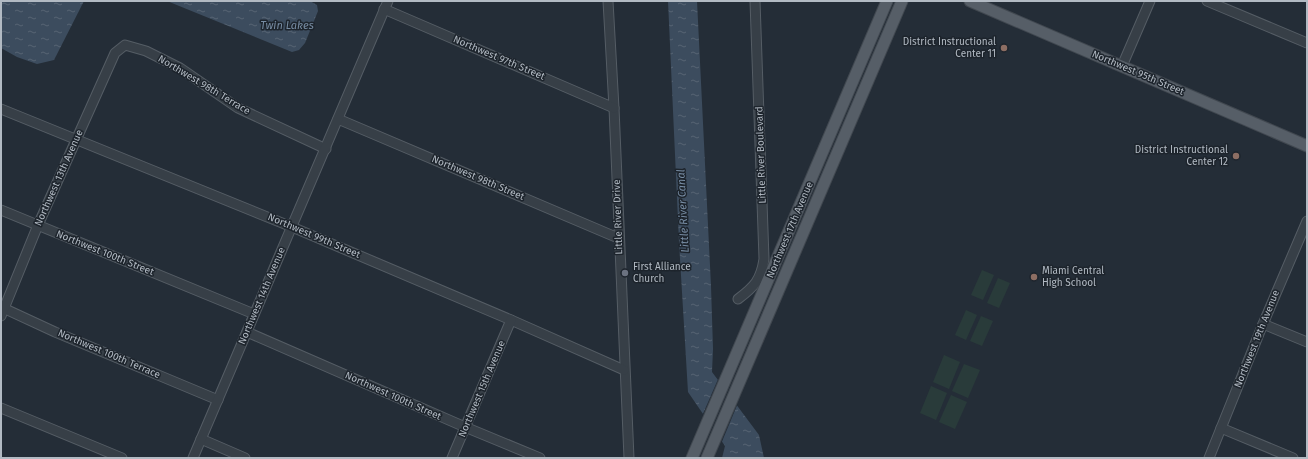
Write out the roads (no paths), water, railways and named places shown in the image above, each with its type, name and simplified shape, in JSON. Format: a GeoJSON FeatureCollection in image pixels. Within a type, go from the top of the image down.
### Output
{"type":"FeatureCollection","features":[{"type":"Feature","properties":{"kind":"main road","name":"Northwest 17th Avenue"},"geometry":{"type":"LineString","coordinates":[[692,458],[887,1]]}},
{"type":"Feature","properties":{"kind":"main road","name":"Northwest 17th Avenue"},"geometry":{"type":"LineString","coordinates":[[707,458],[902,1]]}},
{"type":"Feature","properties":{"kind":"main road","name":"Northwest 95th Street"},"geometry":{"type":"LineString","coordinates":[[970,1],[1307,146]]}},
{"type":"Feature","properties":{"kind":"main road"},"geometry":{"type":"LineString","coordinates":[[837,120],[852,119]]}},
{"type":"Feature","properties":{"kind":"main road"},"geometry":{"type":"LineString","coordinates":[[828,174],[823,167],[829,139]]}},
{"type":"Feature","properties":{"kind":"main road"},"geometry":{"type":"LineString","coordinates":[[793,222],[805,227]]}},
{"type":"Feature","properties":{"kind":"street","name":"Little River Drive"},"geometry":{"type":"LineString","coordinates":[[608,1],[629,458]]}},
{"type":"Feature","properties":{"kind":"street","name":"Little River Boulevard"},"geometry":{"type":"LineString","coordinates":[[738,299],[750,290],[756,283],[762,269],[764,259],[755,1]]}},
{"type":"Feature","properties":{"kind":"street"},"geometry":{"type":"LineString","coordinates":[[1122,66],[1150,1]]}},
{"type":"Feature","properties":{"kind":"street"},"geometry":{"type":"LineString","coordinates":[[1207,1],[1307,43]]}},
{"type":"Feature","properties":{"kind":"street","name":"Northwest 97th Street"},"geometry":{"type":"LineString","coordinates":[[386,5],[614,108]]}},
{"type":"Feature","properties":{"kind":"street","name":"Northwest 14th Avenue"},"geometry":{"type":"LineString","coordinates":[[193,458],[326,149],[386,5]]}},
{"type":"Feature","properties":{"kind":"street","name":"Northwest 13th Avenue"},"geometry":{"type":"LineString","coordinates":[[2,310],[38,225],[115,53],[125,45]]}},
{"type":"Feature","properties":{"kind":"street","name":"Northwest 98th Terrace"},"geometry":{"type":"LineString","coordinates":[[125,45],[146,51],[180,68],[238,108],[326,149]]}},
{"type":"Feature","properties":{"kind":"street","name":"Northwest 99th Street"},"geometry":{"type":"LineString","coordinates":[[1,109],[292,227],[511,320],[624,370]]}},
{"type":"Feature","properties":{"kind":"street","name":"Northwest 98th Street"},"geometry":{"type":"LineString","coordinates":[[338,119],[618,238]]}},
{"type":"Feature","properties":{"kind":"street","name":"Northwest 100th Street"},"geometry":{"type":"LineString","coordinates":[[1,210],[254,314]]}},
{"type":"Feature","properties":{"kind":"street","name":"Northwest 19th Avenue"},"geometry":{"type":"LineString","coordinates":[[1209,458],[1263,324],[1307,221]]}},
{"type":"Feature","properties":{"kind":"street","name":"Northwest 100th Terrace"},"geometry":{"type":"LineString","coordinates":[[2,310],[218,400]]}},
{"type":"Feature","properties":{"kind":"street","name":"Northwest 15th Avenue"},"geometry":{"type":"LineString","coordinates":[[452,458],[511,320]]}},
{"type":"Feature","properties":{"kind":"street"},"geometry":{"type":"LineString","coordinates":[[1263,324],[1307,342]]}},
{"type":"Feature","properties":{"kind":"street","name":"Northwest 100th Street"},"geometry":{"type":"LineString","coordinates":[[247,332],[540,458]]}},
{"type":"Feature","properties":{"kind":"street"},"geometry":{"type":"LineString","coordinates":[[1,408],[122,458]]}},
{"type":"Feature","properties":{"kind":"street"},"geometry":{"type":"LineString","coordinates":[[1221,428],[1293,458]]}},
{"type":"Feature","properties":{"kind":"street"},"geometry":{"type":"LineString","coordinates":[[201,439],[245,458]]}},
{"type":"Feature","properties":{"kind":"water"},"geometry":{"type":"Polygon","coordinates":[[[1,1],[84,1],[54,60],[37,64],[17,57],[1,48],[1,1]]]}},
{"type":"Feature","properties":{"kind":"water","name":"Twin Lakes"},"geometry":{"type":"Polygon","coordinates":[[[167,1],[310,1],[317,5],[318,11],[305,43],[299,50],[292,52],[167,1]]]}},
{"type":"Feature","properties":{"kind":"water","name":"Little River Canal"},"geometry":{"type":"Polygon","coordinates":[[[668,1],[697,1],[711,286],[713,349],[712,372],[759,435],[764,458],[722,458],[725,446],[688,392],[679,242],[668,1]]]}},
{"type":"Feature","properties":{"kind":"place","name":"District Instructional Center 11"},"geometry":{"type":"Point","coordinates":[1004,48]}},
{"type":"Feature","properties":{"kind":"place","name":"District Instructional Center 12"},"geometry":{"type":"Point","coordinates":[1236,156]}},
{"type":"Feature","properties":{"kind":"place","name":"First Alliance Church"},"geometry":{"type":"Point","coordinates":[625,273]}},
{"type":"Feature","properties":{"kind":"place","name":"Miami Central High School"},"geometry":{"type":"Point","coordinates":[1034,277]}}]}
